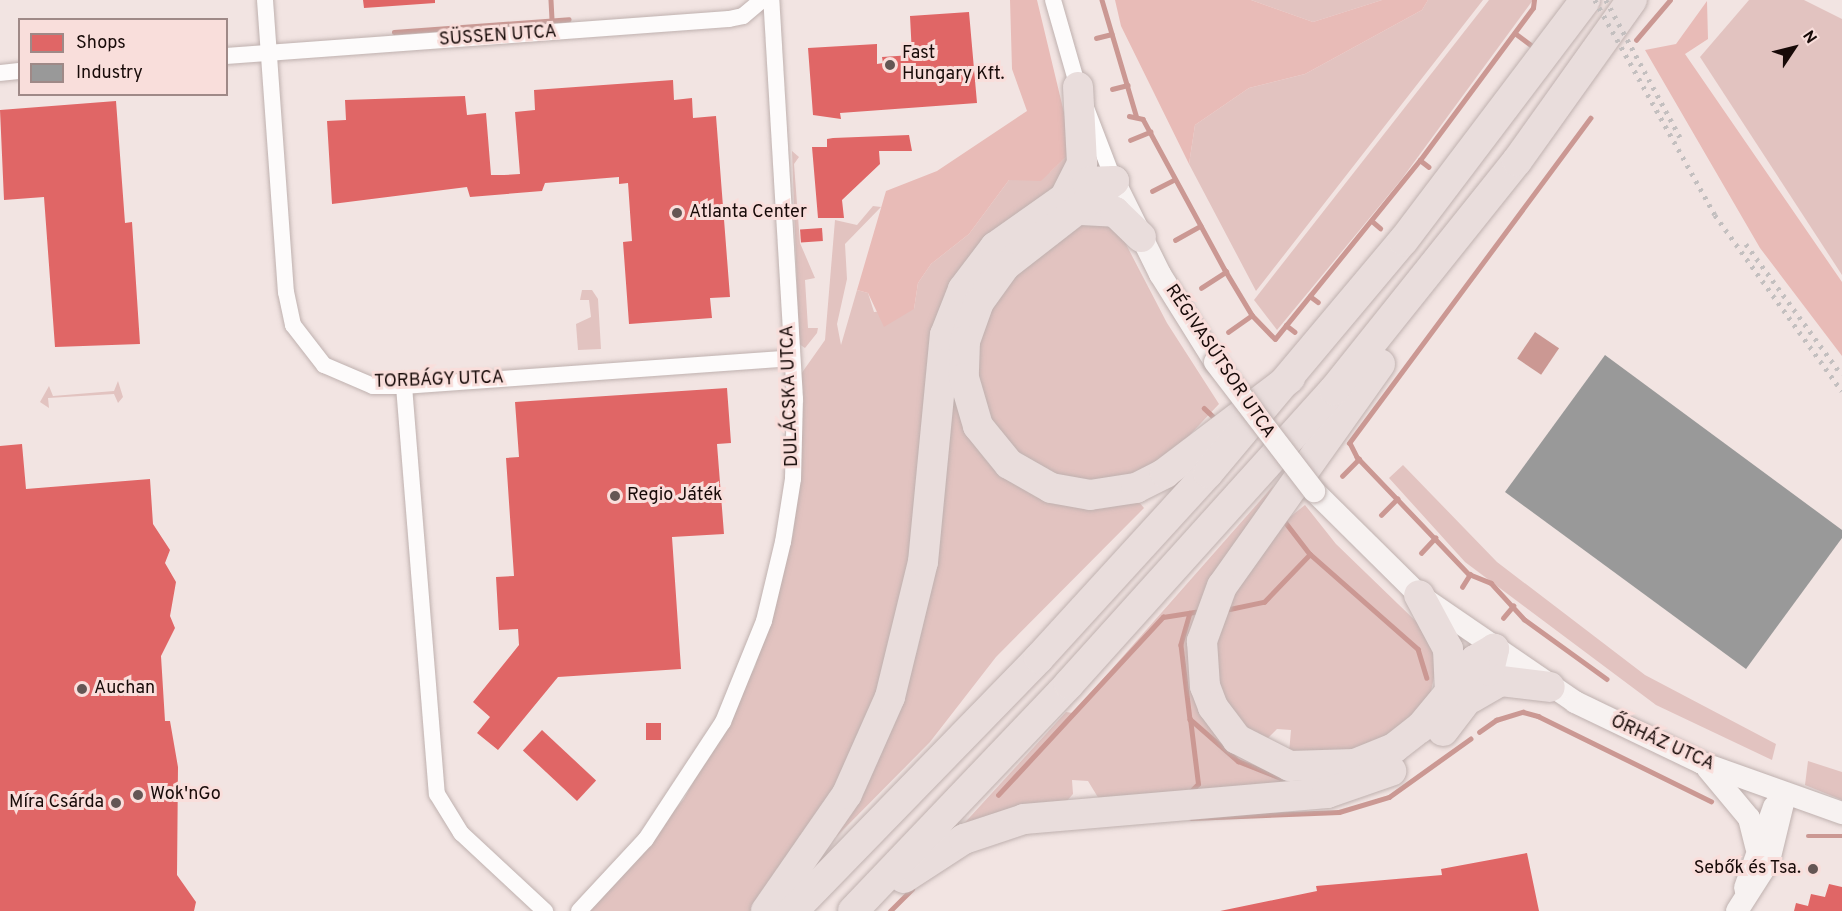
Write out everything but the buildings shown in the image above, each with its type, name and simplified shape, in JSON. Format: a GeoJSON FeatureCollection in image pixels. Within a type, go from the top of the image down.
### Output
{"type":"FeatureCollection","features":[{"type":"Feature","properties":{"kind":"highway"},"geometry":{"type":"LineString","coordinates":[[794,911],[1039,658],[1290,378],[1480,144],[1585,0]]}},
{"type":"Feature","properties":{"kind":"highway"},"geometry":{"type":"LineString","coordinates":[[853,911],[1069,684],[1334,390],[1432,271],[1632,0]]}},
{"type":"Feature","properties":{"kind":"highway"},"geometry":{"type":"LineString","coordinates":[[1072,204],[1082,163],[1078,87]]}},
{"type":"Feature","properties":{"kind":"highway"},"geometry":{"type":"LineString","coordinates":[[1114,181],[1092,179],[1072,204],[1005,266],[969,324],[964,378],[969,402],[978,426],[1009,464],[1051,488],[1074,494],[1136,488],[1165,474],[1224,423],[1290,378]]}},
{"type":"Feature","properties":{"kind":"highway"},"geometry":{"type":"LineString","coordinates":[[766,911],[847,794],[903,662],[923,562],[938,373],[954,308],[995,247],[1072,204],[1115,212],[1141,237]]}},
{"type":"Feature","properties":{"kind":"highway"},"geometry":{"type":"LineString","coordinates":[[1432,271],[1423,304],[1222,586],[1209,616],[1201,661],[1209,697],[1222,722],[1256,753],[1290,766],[1331,768],[1376,757],[1420,728],[1490,670],[1494,649]]}},
{"type":"Feature","properties":{"kind":"highway"},"geometry":{"type":"LineString","coordinates":[[1419,595],[1448,650],[1461,695]]}},
{"type":"Feature","properties":{"kind":"highway"},"geometry":{"type":"LineString","coordinates":[[865,911],[945,850],[1024,819],[1327,793],[1369,781],[1410,761],[1461,695],[1502,681],[1550,687]]}},
{"type":"Feature","properties":{"kind":"street","name":"TORBÁGY UTCA"},"geometry":{"type":"LineString","coordinates":[[265,0],[293,325],[324,365],[372,386],[404,386],[792,358]]}},
{"type":"Feature","properties":{"kind":"street","name":"SÜSSEN UTCA"},"geometry":{"type":"LineString","coordinates":[[228,56],[729,19],[743,16],[762,0]]}},
{"type":"Feature","properties":{"kind":"street","name":"DULÁCSKA UTCA"},"geometry":{"type":"LineString","coordinates":[[579,911],[613,878],[690,780],[750,662],[776,578],[789,508],[795,444],[771,0]]}},
{"type":"Feature","properties":{"kind":"street","name":"RÉGIVASÚTSOR UTCA"},"geometry":{"type":"LineString","coordinates":[[1053,0],[1078,87],[1114,181],[1141,237],[1215,362],[1314,491],[1419,595],[1494,649]]}},
{"type":"Feature","properties":{"kind":"street"},"geometry":{"type":"LineString","coordinates":[[0,73],[18,71]]}},
{"type":"Feature","properties":{"kind":"street"},"geometry":{"type":"LineString","coordinates":[[404,386],[437,794],[461,833],[545,911]]}},
{"type":"Feature","properties":{"kind":"street","name":"ŐRHÁZ UTCA"},"geometry":{"type":"LineString","coordinates":[[1494,649],[1550,687],[1702,764],[1837,812]]}},
{"type":"Feature","properties":{"kind":"street"},"geometry":{"type":"LineString","coordinates":[[1702,764],[1741,805],[1766,843]]}},
{"type":"Feature","properties":{"kind":"street"},"geometry":{"type":"LineString","coordinates":[[1739,906],[1760,879],[1766,843],[1785,795]]}},
{"type":"Feature","properties":{"kind":"street"},"geometry":{"type":"LineString","coordinates":[[1766,843],[1802,816],[1837,812]]}},
{"type":"Feature","properties":{"kind":"shaded area"},"geometry":{"type":"Polygon","coordinates":[[[1010,0],[1037,0],[1073,150],[1041,181],[1009,180],[969,234],[931,264],[918,283],[914,309],[884,327],[868,293],[857,290],[886,191],[937,171],[1027,111],[1012,69],[1010,0]]]}},
{"type":"Feature","properties":{"kind":"shaded area"},"geometry":{"type":"Polygon","coordinates":[[[1115,0],[1251,0],[1313,22],[1382,0],[1428,0],[1422,10],[1305,74],[1249,88],[1195,125],[1189,164],[1121,26],[1115,0]]]}},
{"type":"Feature","properties":{"kind":"shaded area"},"geometry":{"type":"Polygon","coordinates":[[[1251,0],[1382,0],[1313,22],[1251,0]]]}},
{"type":"Feature","properties":{"kind":"shaded area"},"geometry":{"type":"Polygon","coordinates":[[[1428,0],[1483,0],[1256,291],[1189,164],[1195,125],[1249,88],[1305,74],[1422,10],[1428,0]]]}},
{"type":"Feature","properties":{"kind":"shaded area"},"geometry":{"type":"Polygon","coordinates":[[[1489,0],[1533,0],[1401,180],[1277,330],[1254,300],[1489,0]]]}},
{"type":"Feature","properties":{"kind":"shaded area"},"geometry":{"type":"Polygon","coordinates":[[[1749,0],[1804,0],[1842,19],[1842,275],[1700,57],[1749,0]]]}},
{"type":"Feature","properties":{"kind":"shaded area"},"geometry":{"type":"Polygon","coordinates":[[[1707,1],[1708,39],[1685,54],[1842,282],[1842,356],[1760,248],[1645,50],[1676,44],[1707,1]]]}},
{"type":"Feature","properties":{"kind":"shaded area"},"geometry":{"type":"Polygon","coordinates":[[[1073,150],[1064,183],[984,246],[903,622],[841,796],[754,911],[588,911],[684,799],[755,667],[793,535],[801,466],[801,374],[825,340],[835,220],[857,225],[873,206],[881,207],[845,244],[847,279],[837,324],[841,345],[857,290],[868,293],[874,312],[914,309],[918,283],[931,264],[969,234],[1009,180],[1050,172],[1073,150]]]}},
{"type":"Feature","properties":{"kind":"shaded area"},"geometry":{"type":"Polygon","coordinates":[[[792,151],[799,157],[794,164],[800,243],[815,278],[805,280],[808,328],[818,328],[817,333],[805,348],[799,344],[792,151]]]}},
{"type":"Feature","properties":{"kind":"shaded area"},"geometry":{"type":"Polygon","coordinates":[[[1089,220],[1117,227],[1167,323],[1219,404],[1166,460],[1105,487],[1047,478],[998,439],[978,396],[976,339],[1008,277],[1089,220]]]}},
{"type":"Feature","properties":{"kind":"shaded area"},"geometry":{"type":"Polygon","coordinates":[[[582,290],[592,290],[598,299],[601,349],[578,350],[576,324],[591,317],[589,300],[580,300],[582,290]]]}},
{"type":"Feature","properties":{"kind":"shaded area"},"geometry":{"type":"Polygon","coordinates":[[[1535,332],[1559,348],[1541,375],[1517,359],[1535,332]]]}},
{"type":"Feature","properties":{"kind":"shaded area"},"geometry":{"type":"Polygon","coordinates":[[[118,381],[123,397],[118,403],[114,394],[48,398],[49,408],[40,402],[49,386],[53,396],[114,391],[118,381]]]}},
{"type":"Feature","properties":{"kind":"shaded area"},"geometry":{"type":"Polygon","coordinates":[[[952,388],[978,450],[999,476],[1048,502],[1098,509],[1139,502],[1144,508],[996,657],[930,742],[836,837],[891,725],[917,651],[935,572],[952,388]]]}},
{"type":"Feature","properties":{"kind":"shaded area"},"geometry":{"type":"Polygon","coordinates":[[[1403,465],[1497,562],[1645,675],[1776,744],[1772,760],[1656,705],[1465,562],[1389,478],[1403,465]]]}},
{"type":"Feature","properties":{"kind":"shaded area"},"geometry":{"type":"Polygon","coordinates":[[[1274,485],[1194,623],[1231,750],[1262,769],[1315,780],[1099,799],[1088,781],[1072,780],[1073,794],[1066,802],[960,828],[1066,712],[1073,713],[1274,485]]]}},
{"type":"Feature","properties":{"kind":"shaded area"},"geometry":{"type":"Polygon","coordinates":[[[1305,505],[1336,544],[1428,633],[1438,658],[1429,701],[1370,748],[1289,753],[1291,730],[1277,729],[1262,744],[1216,694],[1213,631],[1221,606],[1280,525],[1305,505]]]}},
{"type":"Feature","properties":{"kind":"shaded area"},"geometry":{"type":"Polygon","coordinates":[[[1808,761],[1842,772],[1842,800],[1805,785],[1808,761]]]}},
{"type":"Feature","properties":{"kind":"waterway"},"geometry":{"type":"LineString","coordinates":[[551,0],[552,20]]}},
{"type":"Feature","properties":{"kind":"waterway"},"geometry":{"type":"LineString","coordinates":[[1102,0],[1136,115]]}},
{"type":"Feature","properties":{"kind":"waterway"},"geometry":{"type":"LineString","coordinates":[[1129,116],[1143,119],[1225,270],[1252,315],[1275,339],[1420,160],[1533,8],[1534,0]]}},
{"type":"Feature","properties":{"kind":"waterway"},"geometry":{"type":"LineString","coordinates":[[1636,40],[1670,0]]}},
{"type":"Feature","properties":{"kind":"waterway"},"geometry":{"type":"LineString","coordinates":[[394,32],[569,19]]}},
{"type":"Feature","properties":{"kind":"waterway"},"geometry":{"type":"LineString","coordinates":[[1515,33],[1531,45]]}},
{"type":"Feature","properties":{"kind":"waterway"},"geometry":{"type":"LineString","coordinates":[[1096,38],[1112,34]]}},
{"type":"Feature","properties":{"kind":"waterway"},"geometry":{"type":"LineString","coordinates":[[1112,89],[1128,85]]}},
{"type":"Feature","properties":{"kind":"waterway"},"geometry":{"type":"LineString","coordinates":[[1591,118],[1350,443],[1357,457],[1469,574],[1491,583],[1524,619],[1607,679]]}},
{"type":"Feature","properties":{"kind":"waterway"},"geometry":{"type":"LineString","coordinates":[[1130,140],[1150,132]]}},
{"type":"Feature","properties":{"kind":"waterway"},"geometry":{"type":"LineString","coordinates":[[1420,160],[1429,167]]}},
{"type":"Feature","properties":{"kind":"waterway"},"geometry":{"type":"LineString","coordinates":[[1152,191],[1174,180]]}},
{"type":"Feature","properties":{"kind":"waterway"},"geometry":{"type":"LineString","coordinates":[[1372,221],[1380,228]]}},
{"type":"Feature","properties":{"kind":"waterway"},"geometry":{"type":"LineString","coordinates":[[1175,240],[1200,226]]}},
{"type":"Feature","properties":{"kind":"waterway"},"geometry":{"type":"LineString","coordinates":[[1201,288],[1226,272]]}},
{"type":"Feature","properties":{"kind":"waterway"},"geometry":{"type":"LineString","coordinates":[[1310,296],[1318,302]]}},
{"type":"Feature","properties":{"kind":"waterway"},"geometry":{"type":"LineString","coordinates":[[1228,332],[1252,315]]}},
{"type":"Feature","properties":{"kind":"waterway"},"geometry":{"type":"LineString","coordinates":[[1286,325],[1295,332]]}},
{"type":"Feature","properties":{"kind":"waterway"},"geometry":{"type":"LineString","coordinates":[[1204,408],[1217,420]]}},
{"type":"Feature","properties":{"kind":"waterway"},"geometry":{"type":"LineString","coordinates":[[1342,476],[1359,459]]}},
{"type":"Feature","properties":{"kind":"waterway"},"geometry":{"type":"LineString","coordinates":[[1381,515],[1397,499]]}},
{"type":"Feature","properties":{"kind":"waterway"},"geometry":{"type":"LineString","coordinates":[[1283,519],[1310,554],[1418,649],[1427,678]]}},
{"type":"Feature","properties":{"kind":"waterway"},"geometry":{"type":"LineString","coordinates":[[1421,553],[1435,538]]}},
{"type":"Feature","properties":{"kind":"waterway"},"geometry":{"type":"LineString","coordinates":[[1225,610],[1264,602],[1310,554]]}},
{"type":"Feature","properties":{"kind":"waterway"},"geometry":{"type":"LineString","coordinates":[[1462,587],[1470,574]]}},
{"type":"Feature","properties":{"kind":"waterway"},"geometry":{"type":"LineString","coordinates":[[1503,618],[1513,606]]}},
{"type":"Feature","properties":{"kind":"waterway"},"geometry":{"type":"LineString","coordinates":[[998,795],[1163,617],[1196,612]]}},
{"type":"Feature","properties":{"kind":"waterway"},"geometry":{"type":"LineString","coordinates":[[1190,613],[1181,645],[1190,719],[1238,761],[1286,780]]}},
{"type":"Feature","properties":{"kind":"waterway"},"geometry":{"type":"LineString","coordinates":[[1479,732],[1496,720],[1523,712],[1538,716],[1711,801]]}},
{"type":"Feature","properties":{"kind":"waterway"},"geometry":{"type":"LineString","coordinates":[[1190,719],[1198,784],[1190,792]]}},
{"type":"Feature","properties":{"kind":"waterway"},"geometry":{"type":"LineString","coordinates":[[1191,818],[1339,812],[1389,797],[1470,739]]}},
{"type":"Feature","properties":{"kind":"waterway"},"geometry":{"type":"LineString","coordinates":[[1808,836],[1842,836]]}},
{"type":"Feature","properties":{"kind":"waterway"},"geometry":{"type":"LineString","coordinates":[[890,911],[912,889]]}},
{"type":"Feature","properties":{"kind":"railway"},"geometry":{"type":"LineString","coordinates":[[1595,0],[1715,215],[1842,391]]}},
{"type":"Feature","properties":{"kind":"railway"},"geometry":{"type":"LineString","coordinates":[[1606,0],[1680,137]]}},
{"type":"Feature","properties":{"kind":"railway"},"geometry":{"type":"LineString","coordinates":[[1746,244],[1842,375]]}},
{"type":"Feature","properties":{"kind":"place","name":"Fast Hungary Kft."},"geometry":{"type":"Point","coordinates":[890,65]}},
{"type":"Feature","properties":{"kind":"place","name":"Atlanta Center"},"geometry":{"type":"Point","coordinates":[677,213]}},
{"type":"Feature","properties":{"kind":"place","name":"Regio Játék"},"geometry":{"type":"Point","coordinates":[615,496]}},
{"type":"Feature","properties":{"kind":"place","name":"Auchan"},"geometry":{"type":"Point","coordinates":[82,689]}},
{"type":"Feature","properties":{"kind":"place","name":"Wok'nGo"},"geometry":{"type":"Point","coordinates":[138,795]}},
{"type":"Feature","properties":{"kind":"place","name":"Míra Csárda"},"geometry":{"type":"Point","coordinates":[116,803]}},
{"type":"Feature","properties":{"kind":"place","name":"Sebők és Tsa."},"geometry":{"type":"Point","coordinates":[1813,869]}}]}
